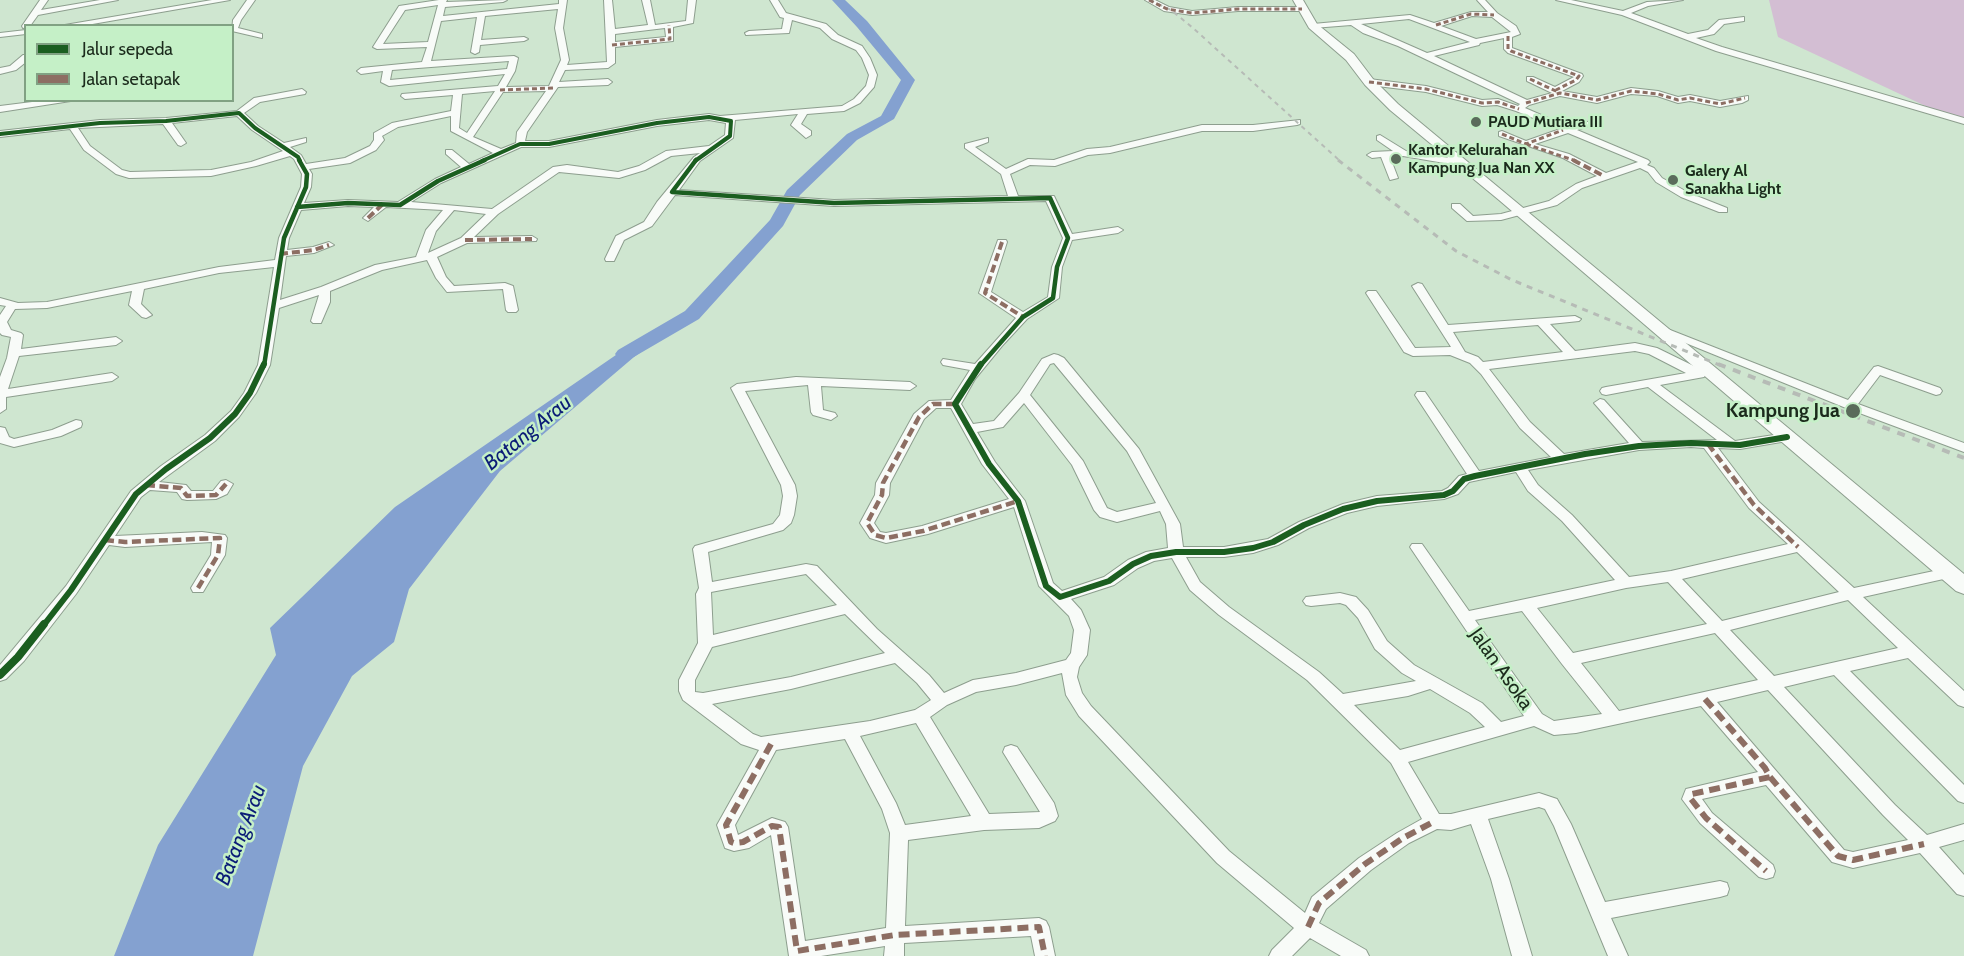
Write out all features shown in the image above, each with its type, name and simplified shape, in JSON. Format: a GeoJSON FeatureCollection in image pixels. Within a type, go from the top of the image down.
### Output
{"type":"FeatureCollection","features":[{"type":"Feature","properties":{"kind":"street"},"geometry":{"type":"LineString","coordinates":[[28,24],[44,0]]}},
{"type":"Feature","properties":{"kind":"street"},"geometry":{"type":"LineString","coordinates":[[35,13],[114,0]]}},
{"type":"Feature","properties":{"kind":"street"},"geometry":{"type":"LineString","coordinates":[[74,24],[184,3],[220,0]]}},
{"type":"Feature","properties":{"kind":"street"},"geometry":{"type":"LineString","coordinates":[[251,0],[237,20],[234,29],[259,36]]}},
{"type":"Feature","properties":{"kind":"street"},"geometry":{"type":"LineString","coordinates":[[431,44],[376,47],[402,9],[443,3],[503,0]]}},
{"type":"Feature","properties":{"kind":"street"},"geometry":{"type":"LineString","coordinates":[[562,68],[610,64],[612,32],[608,0]]}},
{"type":"Feature","properties":{"kind":"street"},"geometry":{"type":"LineString","coordinates":[[646,0],[652,27]]}},
{"type":"Feature","properties":{"kind":"street"},"geometry":{"type":"LineString","coordinates":[[612,32],[691,22],[692,0]]}},
{"type":"Feature","properties":{"kind":"street"},"geometry":{"type":"LineString","coordinates":[[400,205],[438,181],[520,144],[549,144],[682,120],[804,112],[849,106],[870,87],[873,75],[859,48],[835,37],[823,26],[788,18],[779,12],[774,0]]}},
{"type":"Feature","properties":{"kind":"street"},"geometry":{"type":"LineString","coordinates":[[1149,0],[1167,9],[1186,12],[1300,5],[1313,26],[1350,57],[1369,82],[1394,107],[1656,327],[1704,373],[1787,437],[1964,586]]}},
{"type":"Feature","properties":{"kind":"street"},"geometry":{"type":"LineString","coordinates":[[1185,0],[1186,12]]}},
{"type":"Feature","properties":{"kind":"street"},"geometry":{"type":"LineString","coordinates":[[1313,26],[1410,17],[1475,41],[1516,34],[1516,30],[1494,15],[1481,0]]}},
{"type":"Feature","properties":{"kind":"street"},"geometry":{"type":"LineString","coordinates":[[1560,0],[1624,13],[1685,37],[1964,121]]}},
{"type":"Feature","properties":{"kind":"street"},"geometry":{"type":"LineString","coordinates":[[1624,13],[1647,4],[1679,0]]}},
{"type":"Feature","properties":{"kind":"street"},"geometry":{"type":"LineString","coordinates":[[426,64],[443,3]]}},
{"type":"Feature","properties":{"kind":"street"},"geometry":{"type":"LineString","coordinates":[[438,19],[481,16],[562,3],[559,28],[565,60],[555,86],[522,132],[520,144]]}},
{"type":"Feature","properties":{"kind":"street"},"geometry":{"type":"LineString","coordinates":[[1436,25],[1468,14],[1494,15]]}},
{"type":"Feature","properties":{"kind":"street"},"geometry":{"type":"LineString","coordinates":[[473,60],[481,16]]}},
{"type":"Feature","properties":{"kind":"street"},"geometry":{"type":"LineString","coordinates":[[749,33],[786,31],[788,18]]}},
{"type":"Feature","properties":{"kind":"street"},"geometry":{"type":"LineString","coordinates":[[1685,37],[1711,32],[1722,22],[1741,19]]}},
{"type":"Feature","properties":{"kind":"street"},"geometry":{"type":"LineString","coordinates":[[1354,23],[1366,31],[1425,56],[1523,106],[1563,130],[1645,162],[1571,190],[1560,200],[1501,217],[1471,219],[1456,206]]}},
{"type":"Feature","properties":{"kind":"street"},"geometry":{"type":"LineString","coordinates":[[612,45],[670,39],[669,25]]}},
{"type":"Feature","properties":{"kind":"street"},"geometry":{"type":"LineString","coordinates":[[0,35],[24,29]]}},
{"type":"Feature","properties":{"kind":"street"},"geometry":{"type":"LineString","coordinates":[[1369,82],[1426,89],[1482,103],[1498,102],[1523,106],[1558,92],[1580,76],[1511,51],[1508,48],[1508,36]]}},
{"type":"Feature","properties":{"kind":"street"},"geometry":{"type":"LineString","coordinates":[[477,43],[524,39]]}},
{"type":"Feature","properties":{"kind":"street"},"geometry":{"type":"LineString","coordinates":[[1425,56],[1476,43],[1475,41]]}},
{"type":"Feature","properties":{"kind":"street"},"geometry":{"type":"LineString","coordinates":[[361,71],[512,57],[514,60],[511,71],[468,138]]}},
{"type":"Feature","properties":{"kind":"street"},"geometry":{"type":"LineString","coordinates":[[0,71],[13,68],[24,59]]}},
{"type":"Feature","properties":{"kind":"street"},"geometry":{"type":"LineString","coordinates":[[388,68],[385,82],[388,83],[511,71]]}},
{"type":"Feature","properties":{"kind":"street"},"geometry":{"type":"LineString","coordinates":[[1530,79],[1558,92],[1599,99],[1631,91],[1658,94],[1678,100],[1690,98],[1720,104],[1745,98]]}},
{"type":"Feature","properties":{"kind":"street"},"geometry":{"type":"LineString","coordinates":[[405,96],[608,82]]}},
{"type":"Feature","properties":{"kind":"street"},"geometry":{"type":"LineString","coordinates":[[458,91],[454,129],[501,153]]}},
{"type":"Feature","properties":{"kind":"street"},"geometry":{"type":"LineString","coordinates":[[0,134],[121,121],[166,121],[239,113],[259,99],[302,92]]}},
{"type":"Feature","properties":{"kind":"street"},"geometry":{"type":"LineString","coordinates":[[0,109],[50,102]]}},
{"type":"Feature","properties":{"kind":"street"},"geometry":{"type":"LineString","coordinates":[[804,112],[796,125],[806,131],[806,135]]}},
{"type":"Feature","properties":{"kind":"street"},"geometry":{"type":"LineString","coordinates":[[0,675],[18,657],[71,590],[125,508],[146,485],[210,438],[235,414],[250,393],[264,365],[279,258],[306,187],[307,174],[298,157],[255,128],[239,113]]}},
{"type":"Feature","properties":{"kind":"street"},"geometry":{"type":"LineString","coordinates":[[304,166],[347,160],[373,148],[379,140],[376,135],[394,125],[455,113]]}},
{"type":"Feature","properties":{"kind":"street"},"geometry":{"type":"LineString","coordinates":[[610,259],[620,238],[645,227],[684,175],[709,149],[730,136],[732,123],[723,118]]}},
{"type":"Feature","properties":{"kind":"street"},"geometry":{"type":"LineString","coordinates":[[166,121],[181,143]]}},
{"type":"Feature","properties":{"kind":"street"},"geometry":{"type":"LineString","coordinates":[[1005,173],[1028,162],[1055,163],[1087,152],[1110,150],[1202,128],[1253,128],[1297,122]]}},
{"type":"Feature","properties":{"kind":"street"},"geometry":{"type":"LineString","coordinates":[[1526,144],[1588,123]]}},
{"type":"Feature","properties":{"kind":"street"},"geometry":{"type":"LineString","coordinates":[[72,126],[87,148],[119,172],[129,176],[211,173],[253,164],[303,140]]}},
{"type":"Feature","properties":{"kind":"street"},"geometry":{"type":"LineString","coordinates":[[1502,134],[1566,156],[1604,176]]}},
{"type":"Feature","properties":{"kind":"street"},"geometry":{"type":"LineString","coordinates":[[1380,138],[1403,153]]}},
{"type":"Feature","properties":{"kind":"street"},"geometry":{"type":"LineString","coordinates":[[985,140],[968,146],[1005,173],[1014,199]]}},
{"type":"Feature","properties":{"kind":"street"},"geometry":{"type":"LineString","coordinates":[[273,306],[325,289],[379,267],[425,257],[465,240],[494,212],[556,169],[567,168],[619,175],[642,168],[669,153],[709,149]]}},
{"type":"Feature","properties":{"kind":"street"},"geometry":{"type":"LineString","coordinates":[[449,152],[467,168]]}},
{"type":"Feature","properties":{"kind":"street"},"geometry":{"type":"LineString","coordinates":[[1372,155],[1403,153],[1462,163]]}},
{"type":"Feature","properties":{"kind":"street"},"geometry":{"type":"LineString","coordinates":[[1384,154],[1393,178]]}},
{"type":"Feature","properties":{"kind":"street"},"geometry":{"type":"LineString","coordinates":[[1640,165],[1651,170],[1659,180],[1685,195],[1723,210]]}},
{"type":"Feature","properties":{"kind":"street"},"geometry":{"type":"LineString","coordinates":[[672,192],[834,203],[1050,198],[1068,238],[1057,267],[1053,298],[1023,317],[978,368],[955,404]]}},
{"type":"Feature","properties":{"kind":"street"},"geometry":{"type":"LineString","coordinates":[[297,207],[385,203],[494,212]]}},
{"type":"Feature","properties":{"kind":"street"},"geometry":{"type":"LineString","coordinates":[[368,218],[385,203]]}},
{"type":"Feature","properties":{"kind":"street"},"geometry":{"type":"LineString","coordinates":[[425,257],[431,230],[451,207]]}},
{"type":"Feature","properties":{"kind":"street"},"geometry":{"type":"LineString","coordinates":[[1068,238],[1118,230]]}},
{"type":"Feature","properties":{"kind":"street"},"geometry":{"type":"LineString","coordinates":[[465,240],[532,238]]}},
{"type":"Feature","properties":{"kind":"street"},"geometry":{"type":"LineString","coordinates":[[1002,242],[985,293],[1023,317]]}},
{"type":"Feature","properties":{"kind":"street"},"geometry":{"type":"LineString","coordinates":[[0,301],[13,304],[47,305],[279,258],[328,245]]}},
{"type":"Feature","properties":{"kind":"street"},"geometry":{"type":"LineString","coordinates":[[425,257],[447,287],[456,290],[505,286],[509,288],[512,309]]}},
{"type":"Feature","properties":{"kind":"street"},"geometry":{"type":"LineString","coordinates":[[140,286],[135,305],[146,315]]}},
{"type":"Feature","properties":{"kind":"street"},"geometry":{"type":"LineString","coordinates":[[1418,286],[1460,353]]}},
{"type":"Feature","properties":{"kind":"street"},"geometry":{"type":"LineString","coordinates":[[316,321],[324,302],[325,289]]}},
{"type":"Feature","properties":{"kind":"street"},"geometry":{"type":"LineString","coordinates":[[1372,293],[1408,349],[1413,352],[1452,351],[1460,353],[1481,366],[1525,425],[1563,460]]}},
{"type":"Feature","properties":{"kind":"street"},"geometry":{"type":"LineString","coordinates":[[0,409],[0,394],[14,355],[17,335],[6,333],[1,322],[13,304]]}},
{"type":"Feature","properties":{"kind":"street"},"geometry":{"type":"LineString","coordinates":[[1445,329],[1575,319]]}},
{"type":"Feature","properties":{"kind":"street"},"geometry":{"type":"LineString","coordinates":[[1541,322],[1572,355]]}},
{"type":"Feature","properties":{"kind":"street"},"geometry":{"type":"LineString","coordinates":[[1656,327],[1964,448]]}},
{"type":"Feature","properties":{"kind":"street"},"geometry":{"type":"LineString","coordinates":[[0,360],[14,355],[117,341]]}},
{"type":"Feature","properties":{"kind":"street"},"geometry":{"type":"LineString","coordinates":[[1481,366],[1627,346],[1644,348],[1704,373]]}},
{"type":"Feature","properties":{"kind":"street"},"geometry":{"type":"LineString","coordinates":[[969,429],[998,424],[1024,395],[1046,362],[1054,358],[1060,361],[1132,449],[1173,524],[1176,552],[1191,580],[1207,598],[1313,676],[1397,758],[1428,815],[1435,821]]}},
{"type":"Feature","properties":{"kind":"street"},"geometry":{"type":"LineString","coordinates":[[947,362],[978,368]]}},
{"type":"Feature","properties":{"kind":"street"},"geometry":{"type":"LineString","coordinates":[[1850,405],[1878,370],[1936,390]]}},
{"type":"Feature","properties":{"kind":"street"},"geometry":{"type":"LineString","coordinates":[[1639,446],[1603,397],[1650,383],[1704,373]]}},
{"type":"Feature","properties":{"kind":"street"},"geometry":{"type":"LineString","coordinates":[[0,394],[112,377]]}},
{"type":"Feature","properties":{"kind":"street"},"geometry":{"type":"LineString","coordinates":[[910,386],[778,382],[737,388],[788,485],[790,496],[786,520],[778,527],[700,549],[706,588],[703,594],[706,643],[687,680],[689,696],[747,739],[761,744],[771,744],[849,732],[920,715],[973,686],[1016,679],[1071,665]]}},
{"type":"Feature","properties":{"kind":"street"},"geometry":{"type":"LineString","coordinates":[[814,382],[817,412],[831,416]]}},
{"type":"Feature","properties":{"kind":"street"},"geometry":{"type":"LineString","coordinates":[[1650,383],[1732,445]]}},
{"type":"Feature","properties":{"kind":"street"},"geometry":{"type":"LineString","coordinates":[[1024,395],[1078,464],[1105,514],[1117,517],[1164,505]]}},
{"type":"Feature","properties":{"kind":"street"},"geometry":{"type":"LineString","coordinates":[[1421,395],[1475,476]]}},
{"type":"Feature","properties":{"kind":"street"},"geometry":{"type":"LineString","coordinates":[[955,404],[933,404],[919,417],[883,483],[882,495],[867,522],[875,535],[886,538],[923,531],[1018,501]]}},
{"type":"Feature","properties":{"kind":"street"},"geometry":{"type":"LineString","coordinates":[[955,404],[989,464],[1018,501],[1046,586],[1076,614],[1082,630],[1079,655],[1071,665],[1070,685],[1085,711],[1223,857],[1308,927],[1359,956]]}},
{"type":"Feature","properties":{"kind":"street"},"geometry":{"type":"LineString","coordinates":[[0,431],[3,440],[14,443],[56,433],[76,424]]}},
{"type":"Feature","properties":{"kind":"street"},"geometry":{"type":"LineString","coordinates":[[1060,597],[1109,581],[1141,559],[1176,552],[1224,552],[1253,548],[1273,542],[1304,525],[1343,509],[1377,501],[1444,495],[1453,491],[1464,479],[1475,476],[1639,446],[1732,445],[1787,437]]}},
{"type":"Feature","properties":{"kind":"street"},"geometry":{"type":"LineString","coordinates":[[1708,444],[1746,496],[1964,701]]}},
{"type":"Feature","properties":{"kind":"street"},"geometry":{"type":"LineString","coordinates":[[1520,468],[1533,488],[1567,518],[1599,556],[1626,582]]}},
{"type":"Feature","properties":{"kind":"street"},"geometry":{"type":"LineString","coordinates":[[146,485],[181,488],[187,496],[216,495],[226,484]]}},
{"type":"Feature","properties":{"kind":"street"},"geometry":{"type":"LineString","coordinates":[[105,540],[125,542],[220,538],[218,555],[198,588]]}},
{"type":"Feature","properties":{"kind":"street","name":"Jalan Asoka"},"geometry":{"type":"LineString","coordinates":[[1417,547],[1536,719]]}},
{"type":"Feature","properties":{"kind":"street"},"geometry":{"type":"LineString","coordinates":[[1466,618],[1476,614],[1626,582],[1671,576],[1798,547]]}},
{"type":"Feature","properties":{"kind":"street"},"geometry":{"type":"LineString","coordinates":[[706,588],[798,570],[812,570],[923,680],[941,702]]}},
{"type":"Feature","properties":{"kind":"street"},"geometry":{"type":"LineString","coordinates":[[1568,660],[1948,573]]}},
{"type":"Feature","properties":{"kind":"street"},"geometry":{"type":"LineString","coordinates":[[1671,576],[1964,888]]}},
{"type":"Feature","properties":{"kind":"street"},"geometry":{"type":"LineString","coordinates":[[1311,601],[1340,598],[1351,601],[1363,614],[1381,645],[1408,669],[1476,708],[1498,730]]}},
{"type":"Feature","properties":{"kind":"street"},"geometry":{"type":"LineString","coordinates":[[1526,605],[1615,718]]}},
{"type":"Feature","properties":{"kind":"street"},"geometry":{"type":"LineString","coordinates":[[706,643],[849,608]]}},
{"type":"Feature","properties":{"kind":"street"},"geometry":{"type":"LineString","coordinates":[[1397,758],[1536,719],[1544,725],[1562,728],[1705,699],[1912,651]]}},
{"type":"Feature","properties":{"kind":"street"},"geometry":{"type":"LineString","coordinates":[[696,700],[791,683],[898,656]]}},
{"type":"Feature","properties":{"kind":"street"},"geometry":{"type":"LineString","coordinates":[[1838,669],[1964,796]]}},
{"type":"Feature","properties":{"kind":"street"},"geometry":{"type":"LineString","coordinates":[[1339,701],[1408,690],[1431,682]]}},
{"type":"Feature","properties":{"kind":"street"},"geometry":{"type":"LineString","coordinates":[[1705,699],[1838,856],[1853,860],[1924,844],[1964,832]]}},
{"type":"Feature","properties":{"kind":"street"},"geometry":{"type":"LineString","coordinates":[[920,715],[984,822]]}},
{"type":"Feature","properties":{"kind":"street"},"geometry":{"type":"LineString","coordinates":[[849,732],[890,808],[898,833],[894,956]]}},
{"type":"Feature","properties":{"kind":"street"},"geometry":{"type":"LineString","coordinates":[[771,744],[726,825],[731,842],[734,843],[743,842],[772,826],[779,827],[797,954],[895,935],[1039,927],[1045,956]]}},
{"type":"Feature","properties":{"kind":"street"},"geometry":{"type":"LineString","coordinates":[[898,833],[984,822],[1039,820],[1049,816],[1048,808],[1011,752]]}},
{"type":"Feature","properties":{"kind":"street"},"geometry":{"type":"LineString","coordinates":[[1766,871],[1707,818],[1691,800],[1692,794],[1770,777]]}},
{"type":"Feature","properties":{"kind":"street"},"geometry":{"type":"LineString","coordinates":[[1279,956],[1308,927],[1319,903],[1365,864],[1403,838],[1435,821],[1451,822],[1539,800],[1551,804],[1556,811],[1618,956]]}},
{"type":"Feature","properties":{"kind":"street"},"geometry":{"type":"LineString","coordinates":[[1477,814],[1500,879],[1522,956]]}},
{"type":"Feature","properties":{"kind":"street"},"geometry":{"type":"LineString","coordinates":[[1599,912],[1720,889]]}},
{"type":"Feature","properties":{"kind":"shaded area"},"geometry":{"type":"Polygon","coordinates":[[[1769,0],[1964,0],[1964,124],[1778,37],[1769,0]]]}},
{"type":"Feature","properties":{"kind":"water"},"geometry":{"type":"Polygon","coordinates":[[[645,335],[658,340],[634,357],[500,471],[409,589],[394,642],[352,676],[303,766],[253,956],[114,956],[158,845],[276,655],[270,628],[395,507],[645,335]]]}},
{"type":"Feature","properties":{"kind":"waterway","name":"Batang Arau"},"geometry":{"type":"LineString","coordinates":[[625,354],[692,315],[777,222],[793,193],[852,137],[887,119],[908,80],[862,24],[838,0]]}},
{"type":"Feature","properties":{"kind":"railway"},"geometry":{"type":"LineString","coordinates":[[1150,0],[1171,10],[1193,28],[1340,161]]}},
{"type":"Feature","properties":{"kind":"railway"},"geometry":{"type":"LineString","coordinates":[[1338,160],[1456,251],[1512,280],[1722,366]]}},
{"type":"Feature","properties":{"kind":"railway"},"geometry":{"type":"LineString","coordinates":[[1718,364],[1964,458]]}},
{"type":"Feature","properties":{"kind":"marked path"},"geometry":{"type":"LineString","coordinates":[[1149,0],[1167,9],[1192,13],[1238,9],[1302,9]]}},
{"type":"Feature","properties":{"kind":"marked path"},"geometry":{"type":"LineString","coordinates":[[1436,25],[1471,14],[1494,15]]}},
{"type":"Feature","properties":{"kind":"marked path"},"geometry":{"type":"LineString","coordinates":[[612,45],[670,39],[669,25]]}},
{"type":"Feature","properties":{"kind":"marked path"},"geometry":{"type":"LineString","coordinates":[[1508,36],[1508,49],[1511,51],[1579,76],[1576,80],[1556,90]]}},
{"type":"Feature","properties":{"kind":"marked path"},"geometry":{"type":"LineString","coordinates":[[1530,79],[1560,93]]}},
{"type":"Feature","properties":{"kind":"marked path"},"geometry":{"type":"LineString","coordinates":[[1369,82],[1426,89],[1482,103],[1498,102],[1519,109]]}},
{"type":"Feature","properties":{"kind":"marked path"},"geometry":{"type":"LineString","coordinates":[[500,90],[554,88]]}},
{"type":"Feature","properties":{"kind":"marked path"},"geometry":{"type":"LineString","coordinates":[[1526,103],[1560,93],[1597,100],[1631,91],[1658,94],[1678,100],[1690,98],[1720,104],[1745,98]]}},
{"type":"Feature","properties":{"kind":"marked path"},"geometry":{"type":"LineString","coordinates":[[1502,134],[1526,144],[1563,130]]}},
{"type":"Feature","properties":{"kind":"marked path"},"geometry":{"type":"LineString","coordinates":[[1526,144],[1566,156],[1604,176]]}},
{"type":"Feature","properties":{"kind":"marked path"},"geometry":{"type":"LineString","coordinates":[[368,218],[383,204]]}},
{"type":"Feature","properties":{"kind":"marked path"},"geometry":{"type":"LineString","coordinates":[[465,240],[532,239]]}},
{"type":"Feature","properties":{"kind":"marked path"},"geometry":{"type":"LineString","coordinates":[[1002,242],[985,293],[1023,317]]}},
{"type":"Feature","properties":{"kind":"marked path"},"geometry":{"type":"LineString","coordinates":[[280,254],[314,250],[329,245]]}},
{"type":"Feature","properties":{"kind":"marked path"},"geometry":{"type":"LineString","coordinates":[[955,404],[933,404],[919,417],[883,483],[882,495],[867,523],[875,535],[886,538],[923,531],[1018,501]]}},
{"type":"Feature","properties":{"kind":"marked path"},"geometry":{"type":"LineString","coordinates":[[1708,444],[1754,505],[1798,547]]}},
{"type":"Feature","properties":{"kind":"marked path"},"geometry":{"type":"LineString","coordinates":[[146,485],[181,488],[187,496],[216,495],[226,484]]}},
{"type":"Feature","properties":{"kind":"marked path"},"geometry":{"type":"LineString","coordinates":[[105,540],[125,542],[220,538],[218,555],[198,588]]}},
{"type":"Feature","properties":{"kind":"marked path"},"geometry":{"type":"LineString","coordinates":[[1705,699],[1765,768],[1770,777],[1692,794],[1691,799],[1706,818],[1766,871]]}},
{"type":"Feature","properties":{"kind":"marked path"},"geometry":{"type":"LineString","coordinates":[[771,744],[726,825],[731,842],[734,843],[743,842],[772,826],[779,827],[797,951],[895,935],[1039,927],[1045,956]]}},
{"type":"Feature","properties":{"kind":"marked path"},"geometry":{"type":"LineString","coordinates":[[1770,777],[1838,856],[1853,860],[1924,844]]}},
{"type":"Feature","properties":{"kind":"marked path"},"geometry":{"type":"LineString","coordinates":[[1308,927],[1319,903],[1365,864],[1403,838],[1435,821]]}},
{"type":"Feature","properties":{"kind":"cycle path"},"geometry":{"type":"LineString","coordinates":[[0,134],[100,123],[166,121],[239,113],[255,128],[298,157],[307,174],[306,187],[284,238],[264,365],[250,393],[235,414],[210,438],[166,469],[136,494],[71,590],[18,657],[0,675]]}},
{"type":"Feature","properties":{"kind":"cycle path"},"geometry":{"type":"LineString","coordinates":[[297,207],[348,203],[400,205],[438,181],[520,144],[549,144],[657,123],[709,117],[731,121],[730,136],[697,159],[672,192],[834,203],[1050,198],[1068,238],[1057,267],[1053,298],[1023,317],[998,343],[970,378],[955,404],[989,464],[1018,501],[1046,586],[1060,597],[1109,581],[1133,564],[1151,556],[1176,552],[1224,552],[1253,548],[1273,542],[1304,525],[1343,509],[1377,501],[1444,495],[1453,491],[1464,479],[1475,476],[1585,454],[1639,446],[1691,443],[1740,445],[1787,437]]}},
{"type":"Feature","properties":{"kind":"place","name":"PAUD Mutiara III"},"geometry":{"type":"Point","coordinates":[1476,122]}},
{"type":"Feature","properties":{"kind":"place","name":"Kantor Kelurahan Kampung Jua Nan XX"},"geometry":{"type":"Point","coordinates":[1396,159]}},
{"type":"Feature","properties":{"kind":"place","name":"Galery Al Sanakha Light"},"geometry":{"type":"Point","coordinates":[1673,180]}},
{"type":"Feature","properties":{"kind":"place","name":"Kampung Jua"},"geometry":{"type":"Point","coordinates":[1853,411]}}]}
